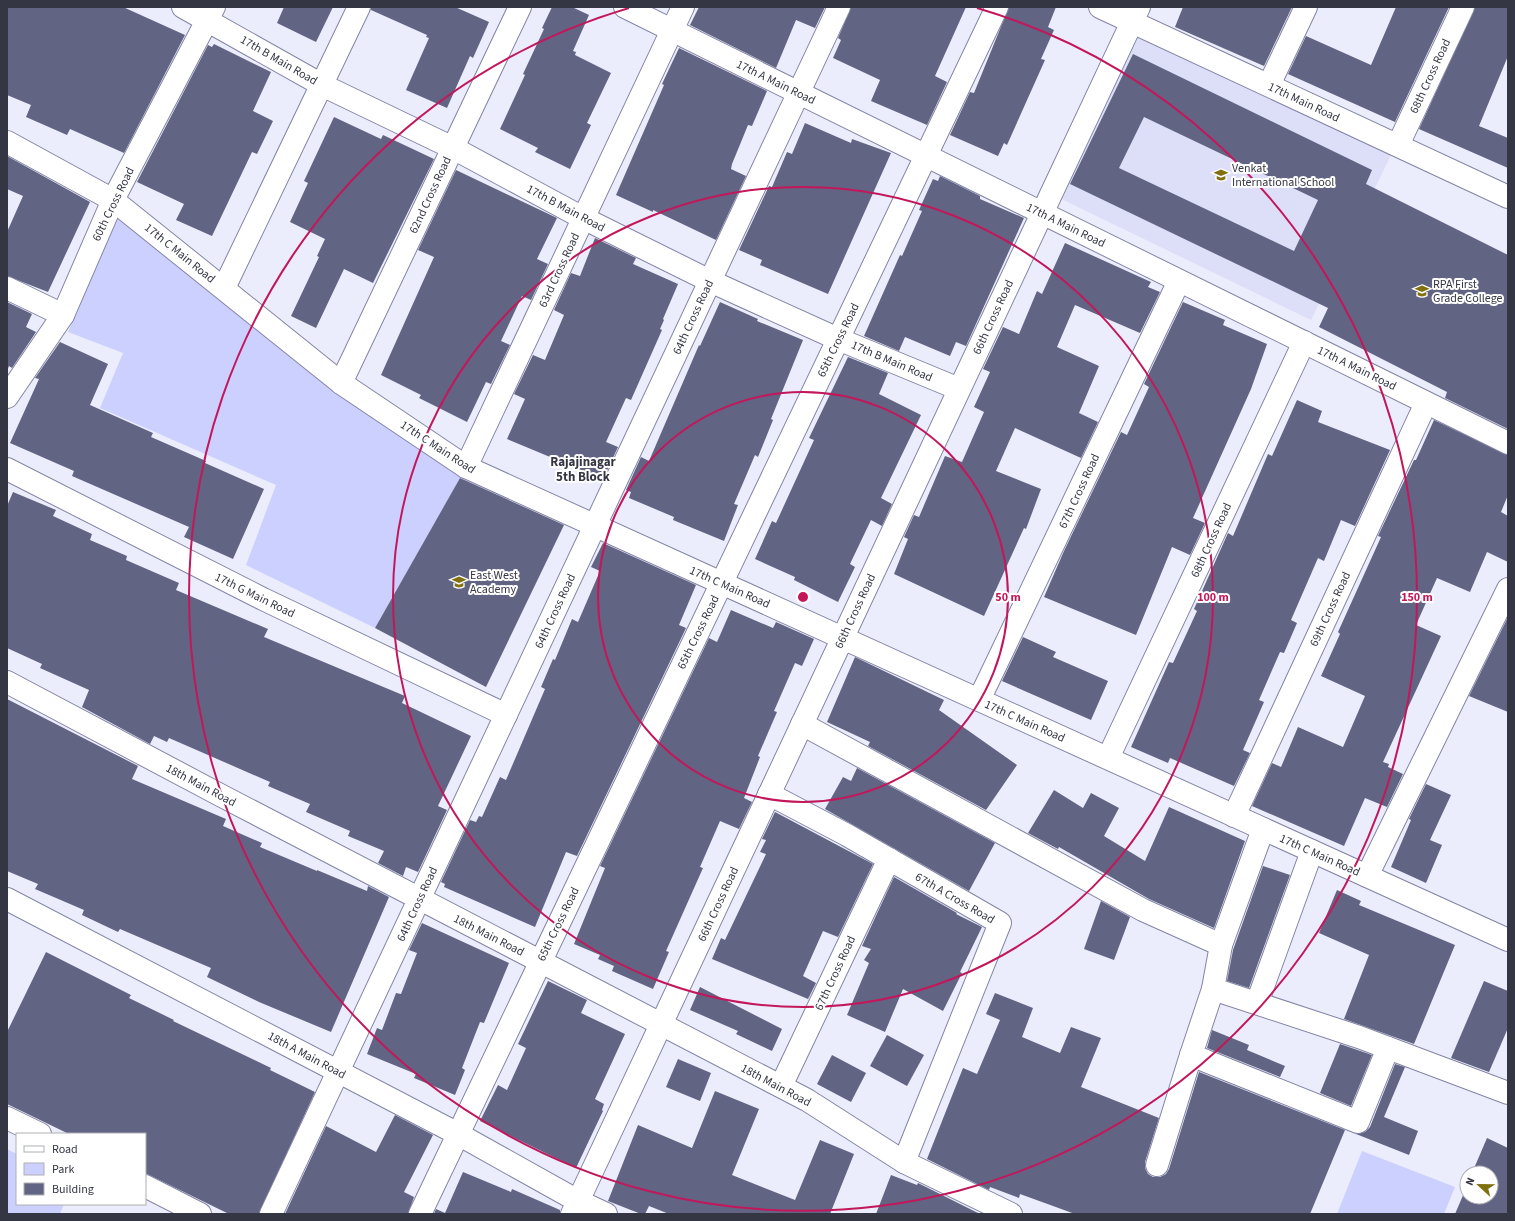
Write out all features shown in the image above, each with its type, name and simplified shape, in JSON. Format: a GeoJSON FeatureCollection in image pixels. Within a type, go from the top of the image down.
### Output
{"type":"FeatureCollection","features":[{"type":"Feature","properties":{"kind":"street","name":"17th B Main Road"},"geometry":{"type":"LineString","coordinates":[[184,7],[211,13],[322,85],[452,148],[583,218],[710,281],[838,339],[959,389]]}},
{"type":"Feature","properties":{"kind":"street"},"geometry":{"type":"LineString","coordinates":[[224,288],[359,7]]}},
{"type":"Feature","properties":{"kind":"street","name":"62nd Cross Road"},"geometry":{"type":"LineString","coordinates":[[341,383],[520,7]]}},
{"type":"Feature","properties":{"kind":"street","name":"17th A Main Road"},"geometry":{"type":"LineString","coordinates":[[625,7],[1508,443]]}},
{"type":"Feature","properties":{"kind":"street","name":"63rd Cross Road"},"geometry":{"type":"LineString","coordinates":[[466,468],[683,7]]}},
{"type":"Feature","properties":{"kind":"street","name":"64th Cross Road"},"geometry":{"type":"LineString","coordinates":[[271,1214],[839,7]]}},
{"type":"Feature","properties":{"kind":"street","name":"65th Cross Road"},"geometry":{"type":"LineString","coordinates":[[420,1214],[997,7]]}},
{"type":"Feature","properties":{"kind":"street","name":"17th Main Road"},"geometry":{"type":"LineString","coordinates":[[1100,7],[1135,14],[1269,85],[1508,196]]}},
{"type":"Feature","properties":{"kind":"street"},"geometry":{"type":"LineString","coordinates":[[1269,85],[1306,7]]}},
{"type":"Feature","properties":{"kind":"street","name":"68th Cross Road"},"geometry":{"type":"LineString","coordinates":[[1398,145],[1463,7]]}},
{"type":"Feature","properties":{"kind":"street","name":"60th Cross Road"},"geometry":{"type":"LineString","coordinates":[[7,397],[63,315],[113,200],[211,13]]}},
{"type":"Feature","properties":{"kind":"street","name":"66th Cross Road"},"geometry":{"type":"LineString","coordinates":[[575,1208],[1135,14]]}},
{"type":"Feature","properties":{"kind":"street","name":"17th C Main Road"},"geometry":{"type":"LineString","coordinates":[[7,142],[113,200],[341,383],[466,468],[1367,876],[1506,935]]}},
{"type":"Feature","properties":{"kind":"street","name":"67th Cross Road"},"geometry":{"type":"LineString","coordinates":[[979,700],[1179,281]]}},
{"type":"Feature","properties":{"kind":"street"},"geometry":{"type":"LineString","coordinates":[[7,288],[63,315]]}},
{"type":"Feature","properties":{"kind":"street","name":"68th Cross Road"},"geometry":{"type":"LineString","coordinates":[[1108,758],[1304,342]]}},
{"type":"Feature","properties":{"kind":"street","name":"69th Cross Road"},"geometry":{"type":"LineString","coordinates":[[1234,816],[1426,403]]}},
{"type":"Feature","properties":{"kind":"street","name":"17th G Main Road"},"geometry":{"type":"LineString","coordinates":[[7,469],[270,602],[506,715]]}},
{"type":"Feature","properties":{"kind":"street"},"geometry":{"type":"LineString","coordinates":[[1367,876],[1508,589]]}},
{"type":"Feature","properties":{"kind":"street","name":"18th Main Road"},"geometry":{"type":"LineString","coordinates":[[7,682],[540,962],[781,1086],[807,1100],[904,1162],[1011,1214]]}},
{"type":"Feature","properties":{"kind":"street"},"geometry":{"type":"LineString","coordinates":[[802,724],[1143,910],[1221,945]]}},
{"type":"Feature","properties":{"kind":"street","name":"67th A Cross Road"},"geometry":{"type":"LineString","coordinates":[[769,794],[888,859],[1000,923],[904,1162]]}},
{"type":"Feature","properties":{"kind":"street"},"geometry":{"type":"LineString","coordinates":[[1157,1165],[1213,988],[1221,945],[1263,829]]}},
{"type":"Feature","properties":{"kind":"street"},"geometry":{"type":"LineString","coordinates":[[1257,1003],[1312,851]]}},
{"type":"Feature","properties":{"kind":"street","name":"67th Cross Road"},"geometry":{"type":"LineString","coordinates":[[781,1086],[888,859]]}},
{"type":"Feature","properties":{"kind":"street","name":"18th A Main Road"},"geometry":{"type":"LineString","coordinates":[[7,899],[458,1134],[575,1208],[606,1214]]}},
{"type":"Feature","properties":{"kind":"street"},"geometry":{"type":"LineString","coordinates":[[1213,988],[1388,1048],[1508,1093]]}},
{"type":"Feature","properties":{"kind":"street"},"geometry":{"type":"LineString","coordinates":[[1191,1055],[1358,1122],[1388,1048]]}},
{"type":"Feature","properties":{"kind":"street"},"geometry":{"type":"LineString","coordinates":[[7,1118],[38,1133]]}},
{"type":"Feature","properties":{"kind":"street"},"geometry":{"type":"LineString","coordinates":[[146,1187],[200,1214]]}},
{"type":"Feature","properties":{"kind":"shaded area","name":"Venkat International School"},"geometry":{"type":"Polygon","coordinates":[[[1131,29],[1391,155],[1311,320],[1051,194],[1131,29]]]}},
{"type":"Feature","properties":{"kind":"green space"},"geometry":{"type":"Polygon","coordinates":[[[117,219],[142,229],[335,393],[462,475],[375,628],[246,565],[276,485],[100,408],[123,353],[68,332],[117,219]]]}},
{"type":"Feature","properties":{"kind":"green space"},"geometry":{"type":"Polygon","coordinates":[[[7,1149],[16,1154],[16,1205],[64,1205],[60,1214],[7,1214],[7,1149]]]}},
{"type":"Feature","properties":{"kind":"green space"},"geometry":{"type":"Polygon","coordinates":[[[1362,1151],[1455,1187],[1444,1214],[1337,1214],[1362,1151]]]}},
{"type":"Feature","properties":{"kind":"building"},"geometry":{"type":"Polygon","coordinates":[[[7,7],[123,7],[185,35],[124,153],[70,129],[67,135],[26,117],[31,105],[7,95],[7,7]]]}},
{"type":"Feature","properties":{"kind":"building"},"geometry":{"type":"Polygon","coordinates":[[[284,7],[333,7],[316,42],[277,23],[284,7]]]}},
{"type":"Feature","properties":{"kind":"building"},"geometry":{"type":"Polygon","coordinates":[[[371,7],[455,7],[489,22],[473,58],[470,56],[447,108],[406,90],[429,38],[426,37],[427,35],[371,10],[371,7]]]}},
{"type":"Feature","properties":{"kind":"building"},"geometry":{"type":"Polygon","coordinates":[[[552,7],[572,7],[589,15],[573,51],[576,52],[575,55],[611,73],[587,123],[591,125],[570,169],[535,152],[538,148],[500,129],[525,75],[523,74],[544,29],[542,28],[552,7]]]}},
{"type":"Feature","properties":{"kind":"building"},"geometry":{"type":"Polygon","coordinates":[[[699,7],[825,7],[815,28],[796,20],[776,68],[690,25],[699,7]]]}},
{"type":"Feature","properties":{"kind":"building"},"geometry":{"type":"Polygon","coordinates":[[[851,7],[966,7],[935,76],[947,82],[927,125],[871,101],[880,80],[833,58],[841,40],[838,38],[851,7]]]}},
{"type":"Feature","properties":{"kind":"building"},"geometry":{"type":"Polygon","coordinates":[[[1009,7],[1056,7],[1048,27],[1054,30],[1041,59],[1045,60],[1007,145],[1004,143],[998,156],[950,135],[970,92],[974,93],[1009,7]]]}},
{"type":"Feature","properties":{"kind":"building"},"geometry":{"type":"Polygon","coordinates":[[[1183,7],[1292,7],[1264,66],[1175,27],[1183,7]]]}},
{"type":"Feature","properties":{"kind":"building"},"geometry":{"type":"Polygon","coordinates":[[[1396,7],[1449,7],[1395,122],[1288,74],[1306,36],[1371,65],[1396,7]]]}},
{"type":"Feature","properties":{"kind":"building"},"geometry":{"type":"Polygon","coordinates":[[[1475,7],[1508,7],[1508,56],[1479,126],[1508,138],[1508,168],[1419,129],[1475,7]]]}},
{"type":"Feature","properties":{"kind":"building"},"geometry":{"type":"Polygon","coordinates":[[[214,44],[271,72],[253,111],[273,121],[257,154],[252,152],[212,236],[176,220],[184,204],[137,182],[208,45],[212,47],[214,44]]]}},
{"type":"Feature","properties":{"kind":"building"},"geometry":{"type":"Polygon","coordinates":[[[679,48],[767,91],[752,126],[748,125],[732,164],[731,169],[746,176],[716,240],[653,210],[653,212],[616,195],[664,85],[662,84],[679,48]]]}},
{"type":"Feature","properties":{"kind":"building"},"geometry":{"type":"Polygon","coordinates":[[[1133,54],[1372,170],[1366,184],[1508,255],[1508,429],[1445,398],[1447,392],[1319,327],[1328,308],[1070,184],[1133,54]],[[1144,117],[1119,168],[1294,251],[1318,200],[1144,117]]]}},
{"type":"Feature","properties":{"kind":"building"},"geometry":{"type":"Polygon","coordinates":[[[334,117],[381,139],[383,135],[434,159],[373,283],[344,269],[316,328],[291,316],[319,257],[317,256],[325,239],[290,222],[308,183],[304,181],[334,117]]]}},
{"type":"Feature","properties":{"kind":"building"},"geometry":{"type":"Polygon","coordinates":[[[805,123],[851,143],[852,139],[891,153],[828,294],[760,265],[762,260],[739,250],[769,186],[772,187],[787,152],[792,154],[805,123]]]}},
{"type":"Feature","properties":{"kind":"building"},"geometry":{"type":"Polygon","coordinates":[[[7,156],[90,202],[48,292],[7,276],[7,232],[23,196],[7,189],[7,156]]]}},
{"type":"Feature","properties":{"kind":"building"},"geometry":{"type":"Polygon","coordinates":[[[456,170],[557,218],[537,259],[548,264],[531,300],[522,296],[501,341],[510,345],[491,384],[486,382],[467,422],[419,398],[421,395],[381,375],[434,257],[418,250],[456,170]]]}},
{"type":"Feature","properties":{"kind":"building"},"geometry":{"type":"Polygon","coordinates":[[[940,176],[980,196],[980,199],[1024,218],[966,346],[956,342],[950,356],[905,337],[899,351],[864,336],[900,255],[902,256],[922,211],[919,210],[933,179],[938,181],[940,176]]]}},
{"type":"Feature","properties":{"kind":"building"},"geometry":{"type":"Polygon","coordinates":[[[595,238],[636,258],[633,264],[678,284],[663,319],[664,320],[660,329],[662,330],[631,400],[626,398],[606,442],[618,447],[603,479],[507,439],[525,399],[514,394],[533,355],[545,360],[564,315],[554,310],[571,273],[580,276],[595,238]]]}},
{"type":"Feature","properties":{"kind":"building"},"geometry":{"type":"Polygon","coordinates":[[[1065,243],[1151,282],[1148,287],[1160,292],[1140,333],[1075,305],[1057,347],[1099,366],[1079,413],[1098,422],[1081,458],[1015,428],[996,471],[1041,489],[1026,529],[1024,528],[984,616],[894,574],[908,539],[904,537],[914,515],[919,517],[945,456],[962,462],[984,412],[974,407],[990,372],[983,369],[1003,327],[1019,334],[1037,291],[1042,294],[1065,243]]]}},
{"type":"Feature","properties":{"kind":"building"},"geometry":{"type":"Polygon","coordinates":[[[7,302],[32,314],[26,327],[36,332],[12,368],[9,366],[7,371],[7,302]]]}},
{"type":"Feature","properties":{"kind":"building"},"geometry":{"type":"Polygon","coordinates":[[[720,302],[758,319],[757,321],[803,340],[771,419],[773,420],[758,457],[755,455],[734,504],[738,505],[724,541],[673,520],[674,517],[629,498],[631,492],[626,490],[641,457],[649,461],[699,345],[700,346],[720,302]]]}},
{"type":"Feature","properties":{"kind":"building"},"geometry":{"type":"Polygon","coordinates":[[[1183,302],[1225,320],[1223,325],[1267,344],[1251,389],[1193,518],[1205,523],[1190,555],[1172,547],[1136,635],[1044,597],[1064,551],[1121,432],[1127,435],[1149,387],[1144,384],[1183,302]]]}},
{"type":"Feature","properties":{"kind":"building"},"geometry":{"type":"Polygon","coordinates":[[[60,342],[108,364],[90,405],[153,433],[151,437],[264,489],[233,559],[184,537],[189,527],[72,476],[74,471],[10,443],[39,379],[35,378],[60,342]]]}},
{"type":"Feature","properties":{"kind":"building"},"geometry":{"type":"Polygon","coordinates":[[[848,357],[888,373],[879,394],[921,415],[881,498],[892,504],[882,526],[871,520],[850,564],[855,567],[838,602],[794,580],[795,577],[755,559],[772,521],[776,523],[814,440],[809,438],[848,357]]]}},
{"type":"Feature","properties":{"kind":"building"},"geometry":{"type":"Polygon","coordinates":[[[1297,400],[1322,411],[1318,422],[1390,450],[1355,526],[1341,520],[1324,561],[1318,558],[1291,620],[1297,623],[1284,653],[1280,652],[1259,700],[1264,702],[1243,750],[1250,753],[1234,786],[1170,758],[1168,763],[1131,747],[1169,662],[1173,663],[1197,611],[1194,609],[1228,533],[1233,536],[1268,454],[1272,456],[1297,400]]]}},
{"type":"Feature","properties":{"kind":"building"},"geometry":{"type":"Polygon","coordinates":[[[1434,420],[1508,455],[1508,495],[1501,512],[1508,516],[1508,562],[1487,552],[1470,592],[1437,578],[1416,625],[1441,636],[1383,762],[1389,764],[1388,767],[1403,774],[1387,807],[1365,798],[1344,846],[1252,806],[1272,763],[1281,767],[1298,727],[1343,747],[1365,696],[1321,676],[1340,634],[1338,632],[1381,537],[1378,536],[1434,420]]]}},
{"type":"Feature","properties":{"kind":"building"},"geometry":{"type":"Polygon","coordinates":[[[460,478],[564,525],[486,687],[375,628],[460,478]]]}},
{"type":"Feature","properties":{"kind":"building"},"geometry":{"type":"Polygon","coordinates":[[[13,492],[56,510],[53,516],[92,534],[90,540],[127,556],[126,560],[179,583],[176,590],[268,629],[264,637],[405,696],[402,703],[471,736],[438,806],[447,810],[418,872],[406,867],[403,876],[378,863],[384,851],[348,836],[350,831],[306,812],[310,804],[268,786],[270,782],[169,738],[167,742],[154,736],[150,744],[82,707],[89,690],[40,668],[42,664],[7,648],[7,506],[13,492]]]}},
{"type":"Feature","properties":{"kind":"building"},"geometry":{"type":"Polygon","coordinates":[[[603,543],[696,585],[679,625],[686,628],[577,856],[566,852],[535,927],[444,887],[445,884],[441,882],[470,820],[476,822],[479,816],[482,817],[500,777],[506,780],[545,689],[541,687],[553,659],[555,660],[572,619],[578,622],[600,571],[591,567],[603,543]]]}},
{"type":"Feature","properties":{"kind":"building"},"geometry":{"type":"Polygon","coordinates":[[[731,610],[773,628],[776,622],[814,639],[802,666],[795,663],[774,711],[777,712],[758,756],[760,757],[744,798],[752,802],[739,829],[720,821],[700,867],[703,868],[666,951],[669,952],[653,989],[612,971],[614,966],[598,959],[600,955],[574,944],[605,868],[600,866],[709,638],[717,642],[731,610]]]}},
{"type":"Feature","properties":{"kind":"building"},"geometry":{"type":"Polygon","coordinates":[[[1508,617],[1508,712],[1469,696],[1508,617]]]}},
{"type":"Feature","properties":{"kind":"building"},"geometry":{"type":"Polygon","coordinates":[[[1023,637],[1056,652],[1053,657],[1108,681],[1091,720],[1002,681],[1023,637]]]}},
{"type":"Feature","properties":{"kind":"building"},"geometry":{"type":"Polygon","coordinates":[[[855,657],[944,700],[939,710],[1017,765],[986,810],[868,746],[870,742],[827,722],[855,657]]]}},
{"type":"Feature","properties":{"kind":"building"},"geometry":{"type":"Polygon","coordinates":[[[7,699],[138,766],[132,779],[226,819],[223,826],[262,843],[260,847],[367,891],[368,886],[389,897],[331,1032],[259,1002],[207,977],[211,968],[120,929],[118,932],[82,915],[84,910],[35,889],[38,884],[7,871],[7,699]]]}},
{"type":"Feature","properties":{"kind":"building"},"geometry":{"type":"Polygon","coordinates":[[[857,768],[995,843],[969,891],[825,809],[843,777],[851,781],[857,768]]]}},
{"type":"Feature","properties":{"kind":"building"},"geometry":{"type":"Polygon","coordinates":[[[1426,784],[1451,795],[1430,840],[1442,845],[1426,883],[1391,867],[1411,820],[1409,819],[1426,784]]]}},
{"type":"Feature","properties":{"kind":"building"},"geometry":{"type":"Polygon","coordinates":[[[1054,790],[1083,808],[1091,793],[1119,808],[1104,836],[1145,861],[1169,807],[1245,841],[1214,928],[1149,899],[1059,847],[1058,849],[1028,833],[1054,790]]]}},
{"type":"Feature","properties":{"kind":"building"},"geometry":{"type":"Polygon","coordinates":[[[775,812],[873,864],[838,937],[823,931],[803,976],[816,983],[808,999],[712,959],[721,938],[725,940],[766,854],[760,852],[766,840],[762,839],[775,812]]]}},
{"type":"Feature","properties":{"kind":"building"},"geometry":{"type":"Polygon","coordinates":[[[1263,866],[1290,875],[1249,988],[1227,981],[1233,950],[1263,866]]]}},
{"type":"Feature","properties":{"kind":"building"},"geometry":{"type":"Polygon","coordinates":[[[894,877],[957,913],[956,914],[982,927],[960,972],[962,973],[943,1011],[903,989],[885,1032],[847,1015],[869,963],[864,960],[871,949],[862,946],[894,877]]]}},
{"type":"Feature","properties":{"kind":"building"},"geometry":{"type":"Polygon","coordinates":[[[1337,890],[1361,901],[1359,905],[1455,945],[1414,1044],[1344,1019],[1369,955],[1319,933],[1337,890]]]}},
{"type":"Feature","properties":{"kind":"building"},"geometry":{"type":"Polygon","coordinates":[[[1101,901],[1130,917],[1114,960],[1084,949],[1101,901]]]}},
{"type":"Feature","properties":{"kind":"building"},"geometry":{"type":"Polygon","coordinates":[[[422,923],[509,963],[484,1023],[480,1022],[462,1068],[465,1070],[455,1095],[414,1078],[416,1074],[367,1054],[377,1028],[382,1030],[396,993],[401,994],[417,953],[409,950],[422,923]]]}},
{"type":"Feature","properties":{"kind":"building"},"geometry":{"type":"Polygon","coordinates":[[[46,952],[131,995],[129,998],[174,1020],[173,1021],[271,1068],[270,1070],[315,1092],[259,1214],[229,1214],[146,1173],[146,1133],[67,1133],[7,1104],[7,1032],[46,952]]]}},
{"type":"Feature","properties":{"kind":"building"},"geometry":{"type":"Polygon","coordinates":[[[548,981],[587,1000],[581,1013],[625,1034],[595,1099],[604,1104],[603,1111],[576,1168],[480,1121],[498,1085],[507,1090],[526,1048],[518,1044],[548,981]]]}},
{"type":"Feature","properties":{"kind":"building"},"geometry":{"type":"Polygon","coordinates":[[[1484,981],[1508,991],[1508,1028],[1489,1072],[1451,1058],[1484,981]]]}},
{"type":"Feature","properties":{"kind":"building"},"geometry":{"type":"Polygon","coordinates":[[[700,987],[782,1029],[772,1051],[736,1034],[738,1031],[690,1010],[700,987]]]}},
{"type":"Feature","properties":{"kind":"building"},"geometry":{"type":"Polygon","coordinates":[[[995,993],[1033,1008],[1022,1037],[1060,1053],[1071,1027],[1101,1038],[1081,1087],[1159,1118],[1145,1162],[1145,1168],[1148,1174],[1153,1177],[1160,1177],[1166,1174],[1169,1169],[1199,1072],[1345,1130],[1310,1214],[1075,1214],[1020,1194],[1019,1198],[990,1187],[989,1190],[927,1159],[963,1068],[977,1074],[1000,1020],[986,1014],[995,993]]]}},
{"type":"Feature","properties":{"kind":"building"},"geometry":{"type":"Polygon","coordinates":[[[1212,1030],[1249,1045],[1247,1050],[1285,1066],[1280,1077],[1207,1048],[1212,1030]]]}},
{"type":"Feature","properties":{"kind":"building"},"geometry":{"type":"Polygon","coordinates":[[[887,1035],[924,1055],[907,1086],[870,1066],[887,1035]]]}},
{"type":"Feature","properties":{"kind":"building"},"geometry":{"type":"Polygon","coordinates":[[[1340,1044],[1372,1055],[1351,1106],[1320,1093],[1340,1044]]]}},
{"type":"Feature","properties":{"kind":"building"},"geometry":{"type":"Polygon","coordinates":[[[832,1055],[866,1073],[851,1102],[817,1084],[832,1055]]]}},
{"type":"Feature","properties":{"kind":"building"},"geometry":{"type":"Polygon","coordinates":[[[678,1059],[711,1073],[700,1101],[666,1087],[678,1059]]]}},
{"type":"Feature","properties":{"kind":"building"},"geometry":{"type":"Polygon","coordinates":[[[1395,1064],[1405,1067],[1384,1117],[1418,1131],[1409,1155],[1356,1134],[1365,1132],[1370,1127],[1395,1064]]]}},
{"type":"Feature","properties":{"kind":"building"},"geometry":{"type":"Polygon","coordinates":[[[715,1091],[759,1109],[732,1175],[795,1200],[820,1140],[854,1154],[830,1214],[669,1214],[649,1206],[645,1214],[641,1214],[608,1201],[638,1125],[692,1148],[715,1091]]]}},
{"type":"Feature","properties":{"kind":"building"},"geometry":{"type":"Polygon","coordinates":[[[395,1115],[433,1135],[404,1192],[414,1197],[408,1214],[285,1214],[326,1126],[376,1152],[395,1115]]]}},
{"type":"Feature","properties":{"kind":"building"},"geometry":{"type":"Polygon","coordinates":[[[1487,1138],[1508,1148],[1508,1214],[1455,1214],[1459,1205],[1499,1205],[1499,1165],[1475,1165],[1487,1138]]]}},
{"type":"Feature","properties":{"kind":"building"},"geometry":{"type":"Polygon","coordinates":[[[463,1172],[511,1192],[512,1189],[560,1210],[560,1214],[434,1214],[436,1209],[445,1213],[463,1172]]]}},
{"type":"Feature","properties":{"kind":"building"},"geometry":{"type":"Polygon","coordinates":[[[891,1175],[917,1185],[918,1183],[980,1214],[876,1214],[891,1175]]]}},
{"type":"Feature","properties":{"kind":"place","name":"Venkat International School"},"geometry":{"type":"Point","coordinates":[1221,175]}},
{"type":"Feature","properties":{"kind":"place","name":"RPA First Grade College"},"geometry":{"type":"Point","coordinates":[1422,291]}},
{"type":"Feature","properties":{"kind":"place","name":"East West Academy"},"geometry":{"type":"Point","coordinates":[459,582]}},
{"type":"Feature","properties":{"kind":"district","name":"Rajajinagar 5th Block"},"geometry":{"type":"Point","coordinates":[583,468]}}]}
